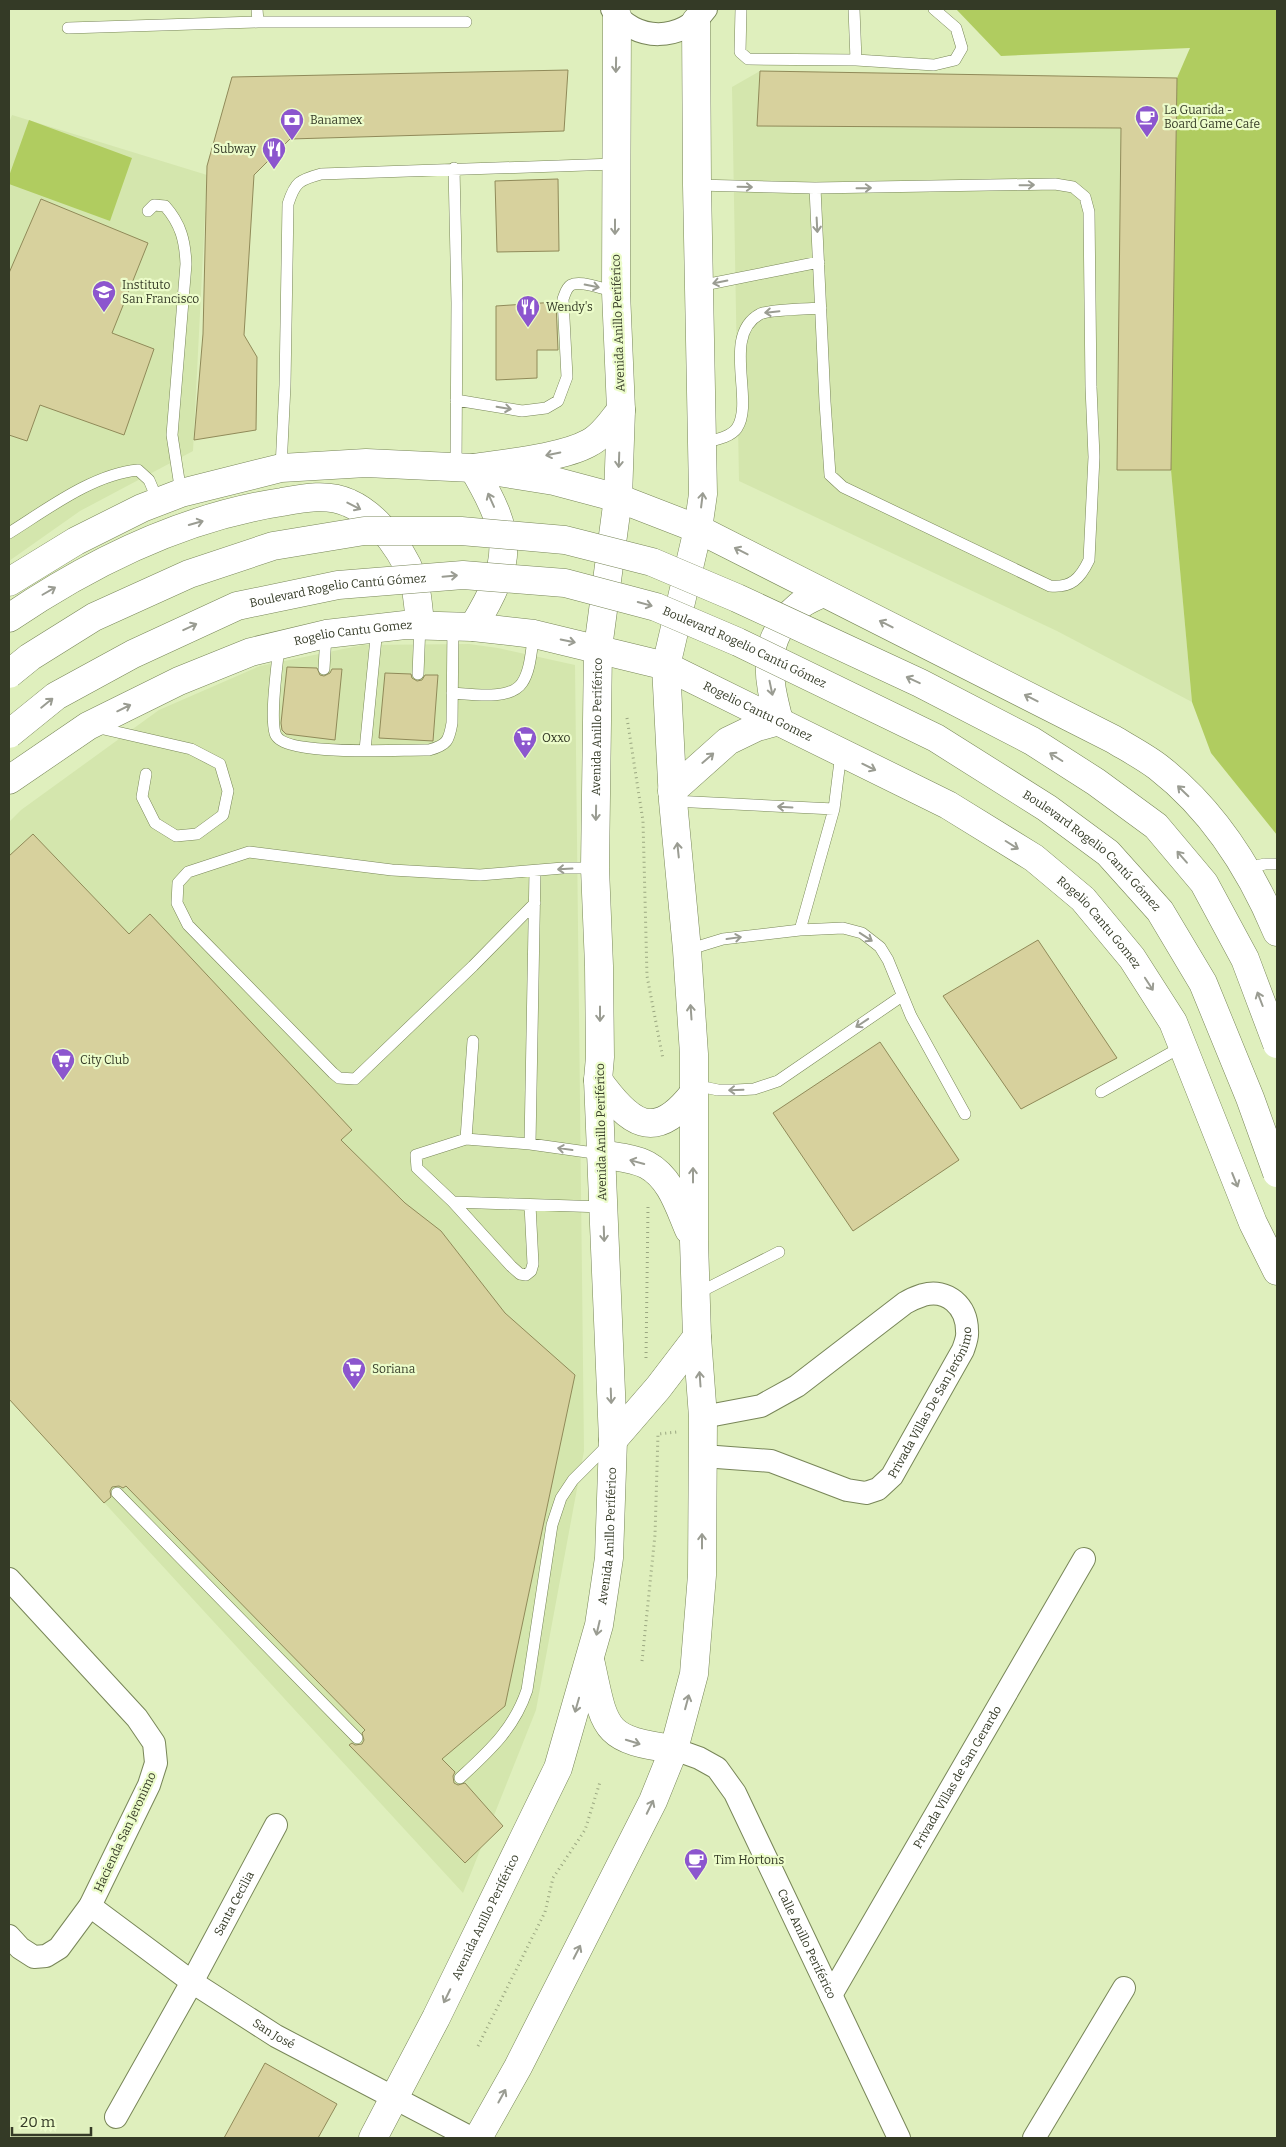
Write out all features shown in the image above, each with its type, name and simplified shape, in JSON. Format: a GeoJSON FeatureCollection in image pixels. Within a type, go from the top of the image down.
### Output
{"type":"FeatureCollection","features":[{"type":"Feature","properties":{"kind":"street"},"geometry":{"type":"LineString","coordinates":[[615,12],[635,29],[656,35],[677,32],[701,15]]}},
{"type":"Feature","properties":{"kind":"street","name":"Avenida Anillo Periférico"},"geometry":{"type":"LineString","coordinates":[[374,2138],[396,2098],[558,1768],[599,1625],[609,1558],[613,1440],[598,1080],[600,1057],[599,975],[595,868],[598,648],[618,498],[621,410],[616,292],[615,12]]}},
{"type":"Feature","properties":{"kind":"street"},"geometry":{"type":"LineString","coordinates":[[478,2138],[518,2067],[653,1801],[674,1749],[694,1674],[702,1575],[703,1423],[697,1337],[694,1241],[694,1054],[673,796],[666,666],[698,529],[703,494],[697,185],[701,15]]}},
{"type":"Feature","properties":{"kind":"street"},"geometry":{"type":"LineString","coordinates":[[464,468],[542,456],[570,450],[590,443],[605,430],[621,410]]}},
{"type":"Feature","properties":{"kind":"street"},"geometry":{"type":"LineString","coordinates":[[9,582],[76,541],[170,497],[281,468],[366,463],[464,468],[554,481],[618,498],[698,529],[1113,739],[1158,767],[1200,807],[1246,868],[1264,900],[1277,932]]}},
{"type":"Feature","properties":{"kind":"street"},"geometry":{"type":"LineString","coordinates":[[463,626],[491,597],[502,566],[505,544],[500,521],[488,494],[464,468]]}},
{"type":"Feature","properties":{"kind":"street"},"geometry":{"type":"LineString","coordinates":[[9,618],[48,592],[117,555],[184,527],[253,506],[309,498],[330,498],[347,502],[365,511],[379,523],[406,566],[416,589],[420,624]]}},
{"type":"Feature","properties":{"kind":"street"},"geometry":{"type":"LineString","coordinates":[[9,674],[30,657],[94,617],[188,574],[273,546],[364,531],[461,531],[565,540],[652,562],[737,598],[920,683],[1032,741],[1096,782],[1156,826],[1204,883],[1245,959],[1277,1044]]}},
{"type":"Feature","properties":{"kind":"street","name":"Boulevard Rogelio Cantú Gómez"},"geometry":{"type":"LineString","coordinates":[[9,734],[56,696],[132,654],[237,606],[338,585],[463,575],[565,582],[656,607],[738,642],[936,738],[1047,808],[1108,853],[1160,911],[1203,983],[1250,1098],[1277,1173]]}},
{"type":"Feature","properties":{"kind":"street"},"geometry":{"type":"LineString","coordinates":[[673,796],[728,741],[757,727],[779,721],[769,682],[769,656],[780,628],[799,606],[823,593]]}},
{"type":"Feature","properties":{"kind":"street","name":"Rogelio Cantu Gomez"},"geometry":{"type":"LineString","coordinates":[[9,780],[88,726],[179,681],[251,652],[326,634],[377,627],[420,624],[463,626],[534,634],[666,666],[956,810],[1034,858],[1083,899],[1132,958],[1173,1022],[1253,1223],[1277,1271]]}},
{"type":"Feature","properties":{"kind":"street"},"geometry":{"type":"LineString","coordinates":[[598,1080],[614,1103],[630,1117],[646,1123],[664,1121],[680,1111],[693,1090]]}},
{"type":"Feature","properties":{"kind":"street"},"geometry":{"type":"LineString","coordinates":[[601,1154],[646,1165],[658,1173],[670,1186],[694,1241]]}},
{"type":"Feature","properties":{"kind":"street","name":"Privada Villas De San Jerónimo"},"geometry":{"type":"LineString","coordinates":[[702,1456],[771,1461],[848,1490],[866,1493],[878,1489],[892,1476],[963,1350],[968,1332],[965,1316],[958,1303],[944,1295],[924,1295],[904,1303],[797,1386],[761,1406],[703,1423]]}},
{"type":"Feature","properties":{"kind":"street"},"geometry":{"type":"LineString","coordinates":[[613,1440],[658,1388],[697,1337]]}},
{"type":"Feature","properties":{"kind":"street","name":"Privada Villas de San Gerardo"},"geometry":{"type":"LineString","coordinates":[[831,1995],[1084,1559]]}},
{"type":"Feature","properties":{"kind":"street","name":"Hacienda San Jeronimo"},"geometry":{"type":"LineString","coordinates":[[9,1580],[137,1718],[154,1743],[156,1763],[149,1785],[90,1906],[59,1948],[46,1956],[34,1957],[20,1948],[9,1936]]}},
{"type":"Feature","properties":{"kind":"street"},"geometry":{"type":"LineString","coordinates":[[590,1658],[600,1707],[608,1724],[622,1739],[646,1746],[674,1749]]}},
{"type":"Feature","properties":{"kind":"street","name":"Calle Anillo Periférico"},"geometry":{"type":"LineString","coordinates":[[674,1749],[699,1758],[717,1768],[735,1793],[899,2138]]}},
{"type":"Feature","properties":{"kind":"street","name":"Santa Cecilia"},"geometry":{"type":"LineString","coordinates":[[116,2116],[192,1982],[276,1825]]}},
{"type":"Feature","properties":{"kind":"street","name":"San José"},"geometry":{"type":"LineString","coordinates":[[90,1906],[192,1982],[288,2043],[471,2138]]}},
{"type":"Feature","properties":{"kind":"street"},"geometry":{"type":"LineString","coordinates":[[1034,2138],[1124,1988]]}},
{"type":"Feature","properties":{"kind":"lane"},"geometry":{"type":"LineString","coordinates":[[258,9],[258,22]]}},
{"type":"Feature","properties":{"kind":"lane"},"geometry":{"type":"LineString","coordinates":[[741,9],[740,52],[748,59],[856,60],[934,65],[955,60],[962,48],[956,28],[934,9]]}},
{"type":"Feature","properties":{"kind":"lane"},"geometry":{"type":"LineString","coordinates":[[854,9],[856,60]]}},
{"type":"Feature","properties":{"kind":"lane"},"geometry":{"type":"LineString","coordinates":[[68,28],[258,22],[466,22]]}},
{"type":"Feature","properties":{"kind":"lane"},"geometry":{"type":"LineString","coordinates":[[281,468],[286,358],[288,204],[293,187],[303,179],[321,174],[615,164]]}},
{"type":"Feature","properties":{"kind":"lane"},"geometry":{"type":"LineString","coordinates":[[454,168],[457,285],[456,400],[464,468]]}},
{"type":"Feature","properties":{"kind":"lane"},"geometry":{"type":"LineString","coordinates":[[697,185],[815,188],[1055,184],[1073,187],[1085,198],[1090,212],[1091,387],[1094,457],[1089,560],[1084,570],[1073,581],[1063,587],[1050,586],[852,492],[843,487],[830,475],[815,188]]}},
{"type":"Feature","properties":{"kind":"lane"},"geometry":{"type":"LineString","coordinates":[[148,211],[154,205],[165,206],[180,226],[185,245],[186,264],[172,435],[170,497]]}},
{"type":"Feature","properties":{"kind":"lane"},"geometry":{"type":"LineString","coordinates":[[699,286],[819,262]]}},
{"type":"Feature","properties":{"kind":"lane"},"geometry":{"type":"LineString","coordinates":[[456,400],[522,411],[546,408],[558,401],[567,376],[563,299],[566,290],[570,285],[577,283],[616,292]]}},
{"type":"Feature","properties":{"kind":"lane"},"geometry":{"type":"LineString","coordinates":[[702,443],[730,435],[737,429],[740,420],[740,350],[744,331],[752,319],[762,313],[821,308]]}},
{"type":"Feature","properties":{"kind":"lane"},"geometry":{"type":"LineString","coordinates":[[9,533],[72,494],[122,472],[138,470],[170,497]]}},
{"type":"Feature","properties":{"kind":"lane"},"geometry":{"type":"LineString","coordinates":[[418,674],[420,624]]}},
{"type":"Feature","properties":{"kind":"lane"},"geometry":{"type":"LineString","coordinates":[[279,644],[273,722],[275,736],[282,743],[315,749],[365,750],[413,745],[429,750],[441,747],[449,739],[452,723],[452,693],[463,626]]}},
{"type":"Feature","properties":{"kind":"lane"},"geometry":{"type":"LineString","coordinates":[[365,750],[377,627]]}},
{"type":"Feature","properties":{"kind":"lane"},"geometry":{"type":"LineString","coordinates":[[324,669],[326,634]]}},
{"type":"Feature","properties":{"kind":"lane"},"geometry":{"type":"LineString","coordinates":[[452,693],[499,695],[513,692],[522,684],[527,671],[534,634]]}},
{"type":"Feature","properties":{"kind":"lane"},"geometry":{"type":"LineString","coordinates":[[88,726],[191,749],[220,764],[228,791],[223,815],[197,834],[176,836],[155,823],[142,797],[146,774]]}},
{"type":"Feature","properties":{"kind":"lane"},"geometry":{"type":"LineString","coordinates":[[315,749],[316,737]]}},
{"type":"Feature","properties":{"kind":"lane"},"geometry":{"type":"LineString","coordinates":[[800,930],[834,810],[841,753]]}},
{"type":"Feature","properties":{"kind":"lane"},"geometry":{"type":"LineString","coordinates":[[673,796],[834,810]]}},
{"type":"Feature","properties":{"kind":"lane"},"geometry":{"type":"LineString","coordinates":[[535,903],[473,966],[355,1079],[339,1078],[333,1073],[188,925],[178,902],[178,883],[188,872],[248,852],[392,870],[480,875],[595,868]]}},
{"type":"Feature","properties":{"kind":"lane"},"geometry":{"type":"LineString","coordinates":[[1246,868],[1265,864],[1277,864]]}},
{"type":"Feature","properties":{"kind":"lane"},"geometry":{"type":"LineString","coordinates":[[530,1144],[535,871]]}},
{"type":"Feature","properties":{"kind":"lane"},"geometry":{"type":"LineString","coordinates":[[687,950],[723,939],[800,930],[843,928],[862,933],[880,947],[888,960],[911,1016],[965,1114]]}},
{"type":"Feature","properties":{"kind":"lane"},"geometry":{"type":"LineString","coordinates":[[693,1090],[754,1089],[778,1081],[902,996]]}},
{"type":"Feature","properties":{"kind":"lane"},"geometry":{"type":"LineString","coordinates":[[466,1139],[473,1041]]}},
{"type":"Feature","properties":{"kind":"lane"},"geometry":{"type":"LineString","coordinates":[[1101,1092],[1183,1046]]}},
{"type":"Feature","properties":{"kind":"lane"},"geometry":{"type":"LineString","coordinates":[[530,1205],[533,1264],[531,1271],[526,1275],[520,1274],[511,1266],[453,1202],[417,1168],[416,1155],[466,1139],[530,1144],[601,1154]]}},
{"type":"Feature","properties":{"kind":"lane"},"geometry":{"type":"LineString","coordinates":[[453,1202],[603,1207]]}},
{"type":"Feature","properties":{"kind":"lane"},"geometry":{"type":"LineString","coordinates":[[696,1294],[779,1252]]}},
{"type":"Feature","properties":{"kind":"lane"},"geometry":{"type":"LineString","coordinates":[[460,1778],[497,1743],[520,1710],[527,1690],[552,1525],[561,1498],[573,1480],[613,1440]]}},
{"type":"Feature","properties":{"kind":"lane"},"geometry":{"type":"LineString","coordinates":[[117,1493],[357,1738]]}},
{"type":"Feature","properties":{"kind":"path"},"geometry":{"type":"LineString","coordinates":[[627,718],[643,821],[647,976],[663,1059]]}},
{"type":"Feature","properties":{"kind":"path"},"geometry":{"type":"LineString","coordinates":[[646,1360],[648,1203]]}},
{"type":"Feature","properties":{"kind":"path"},"geometry":{"type":"LineString","coordinates":[[642,1661],[655,1535],[658,1434],[703,1423]]}},
{"type":"Feature","properties":{"kind":"path"},"geometry":{"type":"LineString","coordinates":[[478,2046],[545,1912],[554,1878],[585,1830],[600,1782]]}},
{"type":"Feature","properties":{"kind":"shaded area"},"geometry":{"type":"Polygon","coordinates":[[[760,71],[1177,78],[1171,469],[1192,702],[1057,631],[739,481],[732,87],[760,71]]]}},
{"type":"Feature","properties":{"kind":"shaded area","name":"Instituto San Francisco"},"geometry":{"type":"Polygon","coordinates":[[[12,115],[207,175],[193,451],[80,511],[9,561],[9,123],[12,115]]]}},
{"type":"Feature","properties":{"kind":"shaded area"},"geometry":{"type":"Polygon","coordinates":[[[469,644],[498,648],[575,665],[584,1451],[536,1710],[463,1893],[9,1399],[9,822],[21,810],[159,710],[260,666],[363,645],[469,644]]]}},
{"type":"Feature","properties":{"kind":"green space"},"geometry":{"type":"Polygon","coordinates":[[[956,9],[1277,9],[1277,835],[1211,753],[1192,702],[1171,470],[1177,78],[1190,48],[1001,56],[956,9]]]}},
{"type":"Feature","properties":{"kind":"green space"},"geometry":{"type":"Polygon","coordinates":[[[29,120],[132,158],[110,221],[9,184],[9,176],[29,120]]]}},
{"type":"Feature","properties":{"kind":"building"},"geometry":{"type":"Polygon","coordinates":[[[568,70],[564,131],[290,139],[254,175],[244,335],[257,357],[256,430],[194,440],[203,334],[207,166],[232,77],[568,70]]]}},
{"type":"Feature","properties":{"kind":"building"},"geometry":{"type":"Polygon","coordinates":[[[760,71],[1177,78],[1171,470],[1117,470],[1121,128],[757,126],[760,71]]]}},
{"type":"Feature","properties":{"kind":"building"},"geometry":{"type":"Polygon","coordinates":[[[558,179],[559,251],[497,252],[495,181],[558,179]]]}},
{"type":"Feature","properties":{"kind":"building"},"geometry":{"type":"Polygon","coordinates":[[[41,199],[148,243],[112,333],[154,349],[124,435],[40,405],[27,441],[9,435],[9,273],[41,199]]]}},
{"type":"Feature","properties":{"kind":"building","name":"Wendy's"},"geometry":{"type":"Polygon","coordinates":[[[556,302],[558,350],[537,350],[537,378],[496,380],[496,306],[556,302]]]}},
{"type":"Feature","properties":{"kind":"building"},"geometry":{"type":"Polygon","coordinates":[[[287,667],[317,668],[320,675],[324,676],[330,673],[332,669],[342,669],[335,740],[286,734],[282,730],[281,723],[287,667]]]}},
{"type":"Feature","properties":{"kind":"building"},"geometry":{"type":"Polygon","coordinates":[[[385,673],[411,674],[412,678],[417,681],[422,680],[425,675],[438,675],[433,741],[379,738],[385,673]]]}},
{"type":"Feature","properties":{"kind":"building"},"geometry":{"type":"Polygon","coordinates":[[[33,834],[129,934],[150,914],[352,1130],[341,1140],[405,1203],[441,1231],[505,1313],[575,1375],[505,1706],[442,1759],[455,1772],[453,1776],[454,1783],[458,1785],[465,1783],[503,1826],[465,1863],[349,1745],[352,1743],[355,1745],[362,1744],[364,1740],[362,1733],[365,1730],[126,1486],[123,1488],[119,1486],[112,1487],[110,1491],[111,1497],[104,1503],[9,1399],[9,856],[33,834]]]}},
{"type":"Feature","properties":{"kind":"building"},"geometry":{"type":"Polygon","coordinates":[[[1038,940],[1117,1058],[1021,1109],[943,996],[1038,940]]]}},
{"type":"Feature","properties":{"kind":"building"},"geometry":{"type":"Polygon","coordinates":[[[880,1042],[959,1160],[853,1231],[773,1113],[880,1042]]]}},
{"type":"Feature","properties":{"kind":"building"},"geometry":{"type":"Polygon","coordinates":[[[265,2063],[337,2104],[318,2138],[224,2138],[265,2063]]]}},
{"type":"Feature","properties":{"kind":"place","name":"La Guarida - Board Game Cafe"},"geometry":{"type":"Point","coordinates":[1147,138]}},
{"type":"Feature","properties":{"kind":"place","name":"Banamex"},"geometry":{"type":"Point","coordinates":[292,141]}},
{"type":"Feature","properties":{"kind":"place","name":"Subway"},"geometry":{"type":"Point","coordinates":[274,170]}},
{"type":"Feature","properties":{"kind":"place","name":"Instituto San Francisco"},"geometry":{"type":"Point","coordinates":[104,313]}},
{"type":"Feature","properties":{"kind":"place","name":"Wendy's"},"geometry":{"type":"Point","coordinates":[528,328]}},
{"type":"Feature","properties":{"kind":"place","name":"Oxxo"},"geometry":{"type":"Point","coordinates":[525,759]}},
{"type":"Feature","properties":{"kind":"place","name":"City Club"},"geometry":{"type":"Point","coordinates":[63,1081]}},
{"type":"Feature","properties":{"kind":"place","name":"Soriana"},"geometry":{"type":"Point","coordinates":[354,1390]}},
{"type":"Feature","properties":{"kind":"place","name":"Tim Hortons"},"geometry":{"type":"Point","coordinates":[696,1881]}}]}
